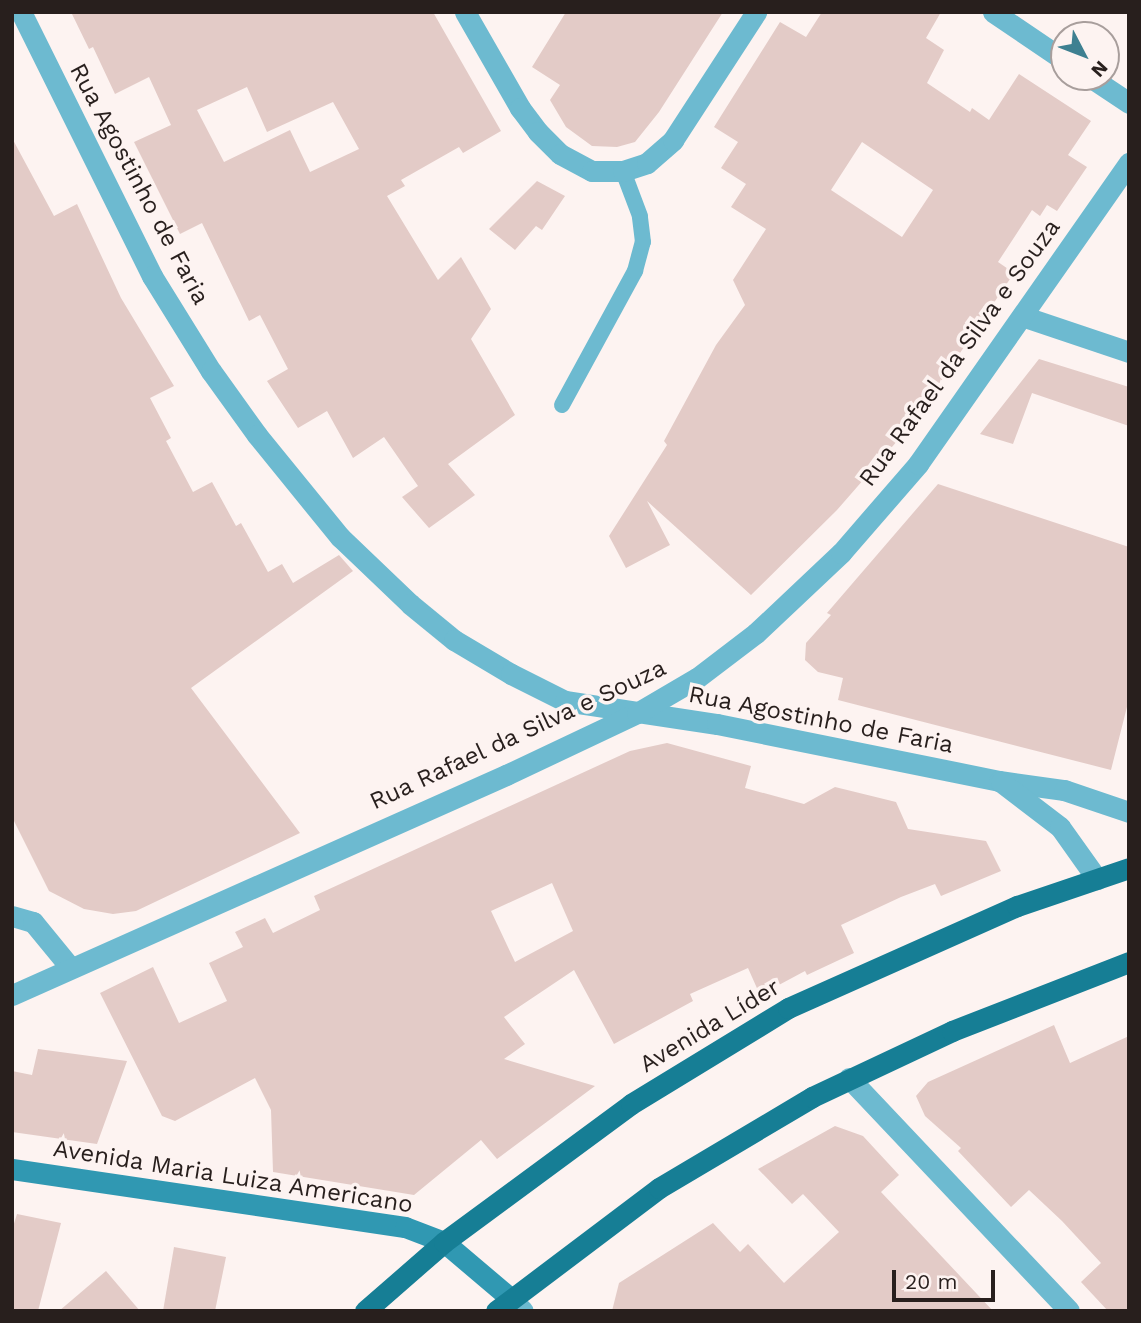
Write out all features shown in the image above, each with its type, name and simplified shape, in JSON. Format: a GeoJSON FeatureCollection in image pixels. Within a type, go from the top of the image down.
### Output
{"type":"FeatureCollection","features":[{"type":"Feature","properties":{"kind":"main road","name":"Avenida Líder"},"geometry":{"type":"LineString","coordinates":[[365,1311],[444,1242],[631,1104],[789,1008],[1017,906],[1129,868]]}},
{"type":"Feature","properties":{"kind":"main road"},"geometry":{"type":"LineString","coordinates":[[510,1306],[659,1188],[849,1078],[998,1013],[1129,962]]}},
{"type":"Feature","properties":{"kind":"main road","name":"Avenida Maria Luiza Americano"},"geometry":{"type":"LineString","coordinates":[[12,1169],[405,1227],[444,1242],[510,1306]]}},
{"type":"Feature","properties":{"kind":"street","name":"Rua Agostinho de Faria"},"geometry":{"type":"LineString","coordinates":[[21,12],[152,276],[211,371],[257,435],[340,537],[410,604],[454,640],[510,674],[565,701],[717,724],[999,781],[1063,790],[1129,812]]}},
{"type":"Feature","properties":{"kind":"street"},"geometry":{"type":"LineString","coordinates":[[465,12],[520,108],[538,132],[560,153],[592,171],[623,171],[647,163],[673,140],[756,12]]}},
{"type":"Feature","properties":{"kind":"street"},"geometry":{"type":"LineString","coordinates":[[993,12],[1050,51]]}},
{"type":"Feature","properties":{"kind":"street"},"geometry":{"type":"LineString","coordinates":[[1111,91],[1129,103]]}},
{"type":"Feature","properties":{"kind":"street","name":"Rua Rafael da Silva e Souza"},"geometry":{"type":"LineString","coordinates":[[12,995],[494,780],[637,713],[697,678],[756,634],[841,553],[918,464],[1129,163]]}},
{"type":"Feature","properties":{"kind":"street"},"geometry":{"type":"LineString","coordinates":[[1022,316],[1129,352]]}},
{"type":"Feature","properties":{"kind":"street","name":"Rua Agostinho de Faria"},"geometry":{"type":"LineString","coordinates":[[999,781],[1060,827],[1097,880]]}},
{"type":"Feature","properties":{"kind":"street"},"geometry":{"type":"LineString","coordinates":[[14,912],[33,922],[44,932],[70,967]]}},
{"type":"Feature","properties":{"kind":"street"},"geometry":{"type":"LineString","coordinates":[[849,1078],[1069,1311]]}},
{"type":"Feature","properties":{"kind":"lane"},"geometry":{"type":"LineString","coordinates":[[562,405],[635,271],[643,242],[640,216],[623,171]]}},
{"type":"Feature","properties":{"kind":"building"},"geometry":{"type":"Polygon","coordinates":[[[71,12],[433,12],[501,131],[463,153],[459,147],[401,180],[405,186],[387,196],[438,280],[461,257],[491,309],[471,339],[515,415],[448,464],[475,495],[429,528],[402,497],[418,486],[384,437],[353,458],[327,411],[298,428],[267,381],[288,369],[260,315],[249,321],[202,223],[180,234],[134,142],[171,125],[149,77],[115,94],[93,47],[89,49],[71,12]],[[247,87],[197,110],[224,162],[290,130],[310,172],[359,149],[333,102],[267,132],[247,87]]]}},
{"type":"Feature","properties":{"kind":"building"},"geometry":{"type":"Polygon","coordinates":[[[566,12],[723,12],[659,112],[635,142],[617,147],[592,146],[566,127],[550,100],[560,85],[532,67],[566,12]]]}},
{"type":"Feature","properties":{"kind":"building"},"geometry":{"type":"Polygon","coordinates":[[[822,12],[941,12],[926,38],[944,50],[927,83],[970,112],[972,108],[989,120],[1019,74],[1091,121],[1068,155],[1087,167],[1057,211],[1047,205],[1040,216],[1032,210],[998,262],[1014,273],[912,424],[837,510],[751,595],[647,501],[670,545],[626,568],[609,536],[667,445],[664,441],[716,345],[745,305],[733,280],[766,229],[731,207],[746,184],[721,168],[738,142],[714,127],[780,22],[806,37],[822,12]],[[862,142],[831,190],[902,237],[933,190],[862,142]]]}},
{"type":"Feature","properties":{"kind":"building"},"geometry":{"type":"Polygon","coordinates":[[[12,138],[54,216],[77,204],[121,298],[174,386],[150,398],[171,438],[166,441],[193,492],[212,482],[236,526],[241,523],[268,572],[282,564],[293,583],[339,555],[353,571],[191,688],[300,833],[136,911],[113,914],[84,909],[49,891],[12,817],[12,138]]]}},
{"type":"Feature","properties":{"kind":"building"},"geometry":{"type":"Polygon","coordinates":[[[537,181],[565,196],[542,230],[536,226],[515,250],[489,229],[537,181]]]}},
{"type":"Feature","properties":{"kind":"building"},"geometry":{"type":"Polygon","coordinates":[[[1039,359],[1129,387],[1129,426],[1032,393],[1013,444],[980,434],[1039,359]]]}},
{"type":"Feature","properties":{"kind":"building"},"geometry":{"type":"Polygon","coordinates":[[[938,484],[1129,547],[1129,699],[1111,770],[838,700],[843,678],[818,672],[805,660],[806,643],[831,615],[827,613],[938,484]]]}},
{"type":"Feature","properties":{"kind":"building"},"geometry":{"type":"Polygon","coordinates":[[[667,743],[751,766],[745,788],[804,804],[835,787],[896,802],[908,829],[986,841],[1001,871],[941,896],[935,884],[901,897],[841,925],[854,953],[807,975],[805,971],[760,995],[748,968],[690,994],[693,1001],[614,1044],[574,970],[504,1017],[525,1044],[504,1059],[595,1086],[497,1159],[481,1140],[414,1195],[273,1172],[271,1110],[255,1078],[175,1121],[162,1116],[100,993],[153,967],[179,1023],[227,1001],[209,963],[243,947],[235,932],[265,918],[273,933],[320,910],[314,896],[630,751],[667,743]],[[552,883],[491,911],[515,962],[573,931],[552,883]]]}},
{"type":"Feature","properties":{"kind":"building"},"geometry":{"type":"Polygon","coordinates":[[[1054,1025],[1070,1063],[1129,1036],[1129,1311],[1108,1311],[1081,1282],[1101,1263],[1062,1221],[1029,1190],[1011,1207],[958,1151],[961,1148],[925,1116],[916,1096],[928,1082],[1054,1025]]]}},
{"type":"Feature","properties":{"kind":"building"},"geometry":{"type":"Polygon","coordinates":[[[38,1049],[127,1061],[97,1144],[12,1132],[12,1071],[32,1075],[38,1049]]]}},
{"type":"Feature","properties":{"kind":"building"},"geometry":{"type":"Polygon","coordinates":[[[835,1126],[863,1136],[899,1175],[881,1192],[993,1311],[612,1311],[619,1283],[713,1223],[740,1252],[748,1244],[784,1283],[839,1232],[803,1194],[792,1204],[758,1169],[835,1126]]]}},
{"type":"Feature","properties":{"kind":"building"},"geometry":{"type":"Polygon","coordinates":[[[17,1214],[61,1223],[38,1311],[12,1311],[12,1230],[17,1214]]]}},
{"type":"Feature","properties":{"kind":"building"},"geometry":{"type":"Polygon","coordinates":[[[174,1247],[226,1257],[215,1311],[163,1311],[174,1247]]]}},
{"type":"Feature","properties":{"kind":"building"},"geometry":{"type":"Polygon","coordinates":[[[106,1271],[140,1311],[59,1311],[106,1271]]]}}]}
